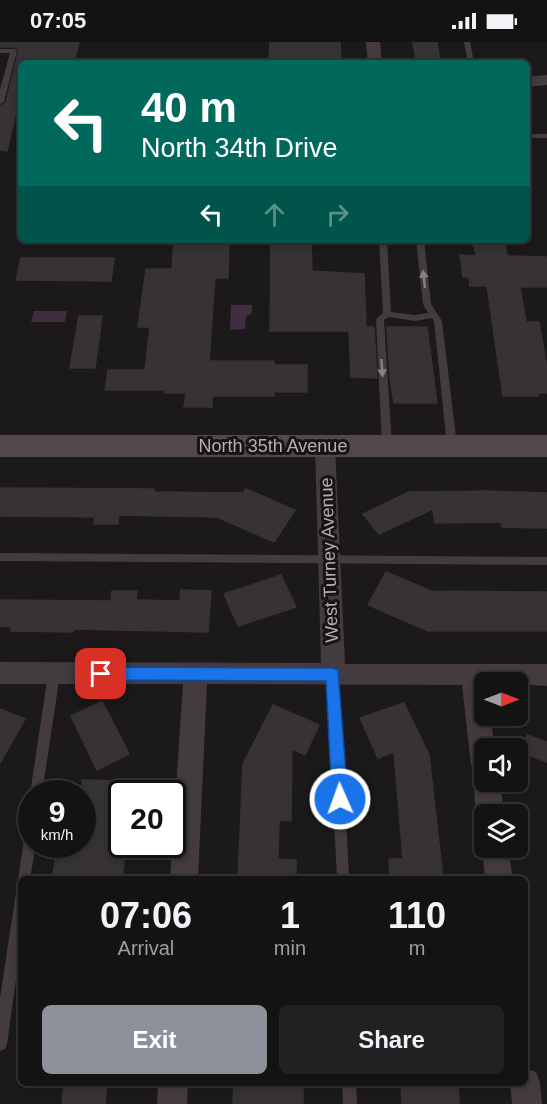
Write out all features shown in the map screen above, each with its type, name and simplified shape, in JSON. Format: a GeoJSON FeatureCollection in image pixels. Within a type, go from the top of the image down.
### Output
{"type":"FeatureCollection","features":[{"type":"Feature","properties":{"kind":"main road","name":"North 35th Avenue"},"geometry":{"type":"LineString","coordinates":[[0,446],[547,447]]}},
{"type":"Feature","properties":{"kind":"street"},"geometry":{"type":"LineString","coordinates":[[373,42],[375,60]]}},
{"type":"Feature","properties":{"kind":"street"},"geometry":{"type":"LineString","coordinates":[[530,82],[547,81]]}},
{"type":"Feature","properties":{"kind":"street","name":"West Turney Avenue"},"geometry":{"type":"LineString","coordinates":[[325,446],[333,674]]}},
{"type":"Feature","properties":{"kind":"street"},"geometry":{"type":"LineString","coordinates":[[0,674],[547,675]]}},
{"type":"Feature","properties":{"kind":"street"},"geometry":{"type":"LineString","coordinates":[[184,876],[196,674]]}},
{"type":"Feature","properties":{"kind":"street"},"geometry":{"type":"LineString","coordinates":[[473,675],[481,738]]}},
{"type":"Feature","properties":{"kind":"street"},"geometry":{"type":"LineString","coordinates":[[496,858],[499,876]]}},
{"type":"Feature","properties":{"kind":"street"},"geometry":{"type":"LineString","coordinates":[[172,1104],[173,1086]]}},
{"type":"Feature","properties":{"kind":"street"},"geometry":{"type":"LineString","coordinates":[[525,1086],[527,1104]]}},
{"type":"Feature","properties":{"kind":"lane"},"geometry":{"type":"LineString","coordinates":[[467,42],[470,60]]}},
{"type":"Feature","properties":{"kind":"lane"},"geometry":{"type":"LineString","coordinates":[[0,51],[14,51],[4,71],[0,100]]}},
{"type":"Feature","properties":{"kind":"lane"},"geometry":{"type":"LineString","coordinates":[[530,136],[547,136]]}},
{"type":"Feature","properties":{"kind":"lane"},"geometry":{"type":"LineString","coordinates":[[383,243],[387,314]]}},
{"type":"Feature","properties":{"kind":"lane"},"geometry":{"type":"LineString","coordinates":[[420,243],[427,304],[438,321],[452,446]]}},
{"type":"Feature","properties":{"kind":"lane"},"geometry":{"type":"LineString","coordinates":[[387,446],[380,319],[387,314],[415,318],[435,315]]}},
{"type":"Feature","properties":{"kind":"lane"},"geometry":{"type":"LineString","coordinates":[[0,557],[547,561]]}},
{"type":"Feature","properties":{"kind":"lane"},"geometry":{"type":"LineString","coordinates":[[38,780],[54,674]]}},
{"type":"Feature","properties":{"kind":"lane"},"geometry":{"type":"LineString","coordinates":[[333,674],[343,876]]}},
{"type":"Feature","properties":{"kind":"lane"},"geometry":{"type":"LineString","coordinates":[[24,876],[27,858]]}},
{"type":"Feature","properties":{"kind":"lane"},"geometry":{"type":"LineString","coordinates":[[0,1044],[18,920]]}},
{"type":"Feature","properties":{"kind":"lane"},"geometry":{"type":"LineString","coordinates":[[349,1086],[350,1104]]}},
{"type":"Feature","properties":{"kind":"shaded area"},"geometry":{"type":"Polygon","coordinates":[[[231,305],[252,305],[252,313],[246,317],[245,329],[230,330],[231,305]]]}},
{"type":"Feature","properties":{"kind":"shaded area"},"geometry":{"type":"Polygon","coordinates":[[[34,311],[67,311],[65,322],[31,322],[34,311]]]}},
{"type":"Feature","properties":{"kind":"building"},"geometry":{"type":"Polygon","coordinates":[[[0,42],[79,42],[75,60],[18,60],[18,104],[7,151],[0,150],[0,106],[6,103],[19,50],[14,47],[0,47],[0,42]]]}},
{"type":"Feature","properties":{"kind":"building"},"geometry":{"type":"Polygon","coordinates":[[[270,42],[340,42],[341,60],[269,60],[270,42]]]}},
{"type":"Feature","properties":{"kind":"building"},"geometry":{"type":"Polygon","coordinates":[[[413,42],[437,42],[440,60],[416,60],[413,42]]]}},
{"type":"Feature","properties":{"kind":"building"},"geometry":{"type":"Polygon","coordinates":[[[174,243],[229,243],[228,278],[215,278],[209,361],[274,361],[274,365],[307,365],[307,392],[274,392],[274,396],[212,396],[212,407],[184,407],[186,393],[165,393],[165,390],[105,390],[108,370],[145,370],[150,327],[138,327],[146,269],[172,269],[174,243]]]}},
{"type":"Feature","properties":{"kind":"building"},"geometry":{"type":"Polygon","coordinates":[[[271,243],[311,243],[312,271],[364,274],[366,327],[374,327],[377,378],[351,377],[349,331],[270,331],[271,243]]]}},
{"type":"Feature","properties":{"kind":"building"},"geometry":{"type":"Polygon","coordinates":[[[473,243],[504,243],[507,256],[547,257],[547,287],[520,287],[526,322],[539,322],[547,368],[547,393],[538,393],[538,396],[503,396],[487,286],[470,286],[469,277],[463,277],[460,255],[476,256],[473,243]]]}},
{"type":"Feature","properties":{"kind":"building"},"geometry":{"type":"Polygon","coordinates":[[[21,258],[114,258],[111,281],[16,280],[21,258]]]}},
{"type":"Feature","properties":{"kind":"building"},"geometry":{"type":"Polygon","coordinates":[[[79,316],[102,316],[95,368],[70,368],[79,316]]]}},
{"type":"Feature","properties":{"kind":"building"},"geometry":{"type":"Polygon","coordinates":[[[387,327],[427,327],[437,403],[394,403],[387,327]]]}},
{"type":"Feature","properties":{"kind":"building"},"geometry":{"type":"Polygon","coordinates":[[[0,488],[154,489],[154,492],[243,493],[246,489],[295,510],[274,542],[217,517],[119,515],[118,524],[94,524],[95,517],[0,516],[0,488]]]}},
{"type":"Feature","properties":{"kind":"building"},"geometry":{"type":"Polygon","coordinates":[[[409,492],[547,493],[547,528],[502,527],[501,522],[435,523],[433,509],[379,534],[363,514],[409,492]]]}},
{"type":"Feature","properties":{"kind":"building"},"geometry":{"type":"Polygon","coordinates":[[[386,572],[431,591],[547,592],[547,631],[428,631],[368,605],[386,572]]]}},
{"type":"Feature","properties":{"kind":"building"},"geometry":{"type":"Polygon","coordinates":[[[281,575],[296,607],[238,626],[224,594],[281,575]]]}},
{"type":"Feature","properties":{"kind":"building"},"geometry":{"type":"Polygon","coordinates":[[[181,590],[211,591],[208,632],[74,629],[73,632],[11,631],[11,627],[0,626],[0,600],[111,601],[112,591],[137,591],[136,600],[180,601],[181,590]]]}},
{"type":"Feature","properties":{"kind":"building"},"geometry":{"type":"Polygon","coordinates":[[[102,701],[129,754],[97,770],[71,716],[102,701]]]}},
{"type":"Feature","properties":{"kind":"building"},"geometry":{"type":"Polygon","coordinates":[[[404,703],[429,755],[443,876],[390,876],[389,859],[403,859],[394,752],[378,758],[360,718],[404,703]]]}},
{"type":"Feature","properties":{"kind":"building"},"geometry":{"type":"Polygon","coordinates":[[[273,705],[319,725],[305,755],[292,749],[291,821],[279,820],[278,859],[296,860],[296,876],[238,876],[243,764],[273,705]]]}},
{"type":"Feature","properties":{"kind":"building"},"geometry":{"type":"Polygon","coordinates":[[[0,709],[25,719],[0,763],[0,709]]]}},
{"type":"Feature","properties":{"kind":"building"},"geometry":{"type":"Polygon","coordinates":[[[527,735],[547,742],[547,762],[528,755],[528,738],[527,735]]]}},
{"type":"Feature","properties":{"kind":"building"},"geometry":{"type":"Polygon","coordinates":[[[96,780],[108,781],[108,858],[124,858],[122,876],[53,876],[56,858],[96,858],[96,780]]]}},
{"type":"Feature","properties":{"kind":"building"},"geometry":{"type":"Polygon","coordinates":[[[64,1086],[107,1086],[105,1104],[62,1104],[64,1086]]]}},
{"type":"Feature","properties":{"kind":"building"},"geometry":{"type":"Polygon","coordinates":[[[234,1086],[303,1086],[303,1104],[233,1104],[234,1086]]]}},
{"type":"Feature","properties":{"kind":"building"},"geometry":{"type":"Polygon","coordinates":[[[401,1086],[458,1086],[459,1104],[402,1104],[401,1086]]]}},
{"type":"Feature","properties":{"kind":"route"},"geometry":{"type":"LineString","coordinates":[[101,674],[333,674],[340,799]]}}]}
